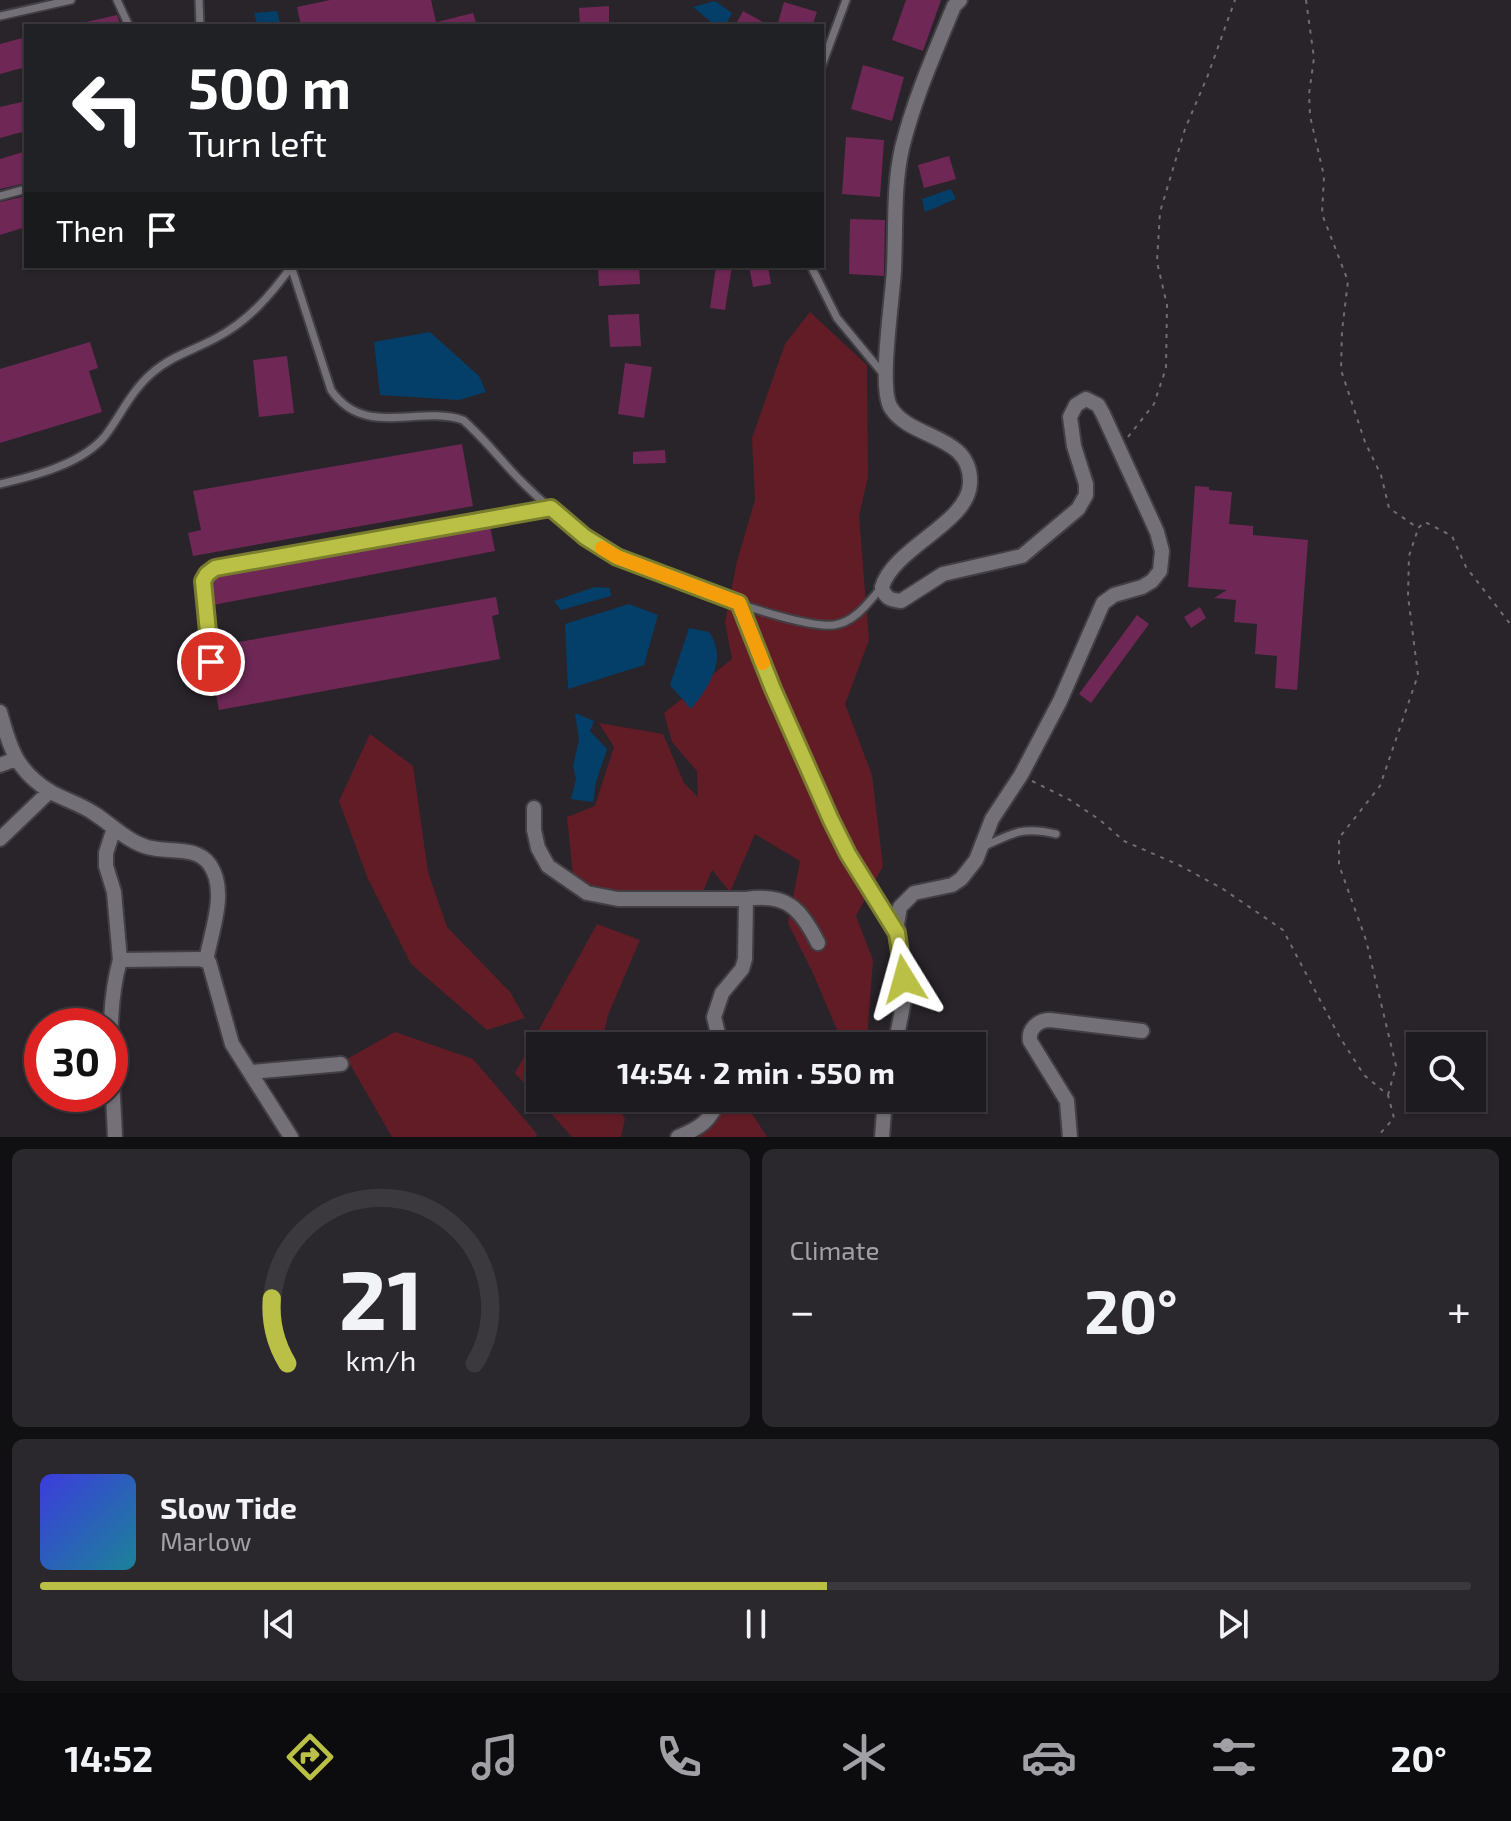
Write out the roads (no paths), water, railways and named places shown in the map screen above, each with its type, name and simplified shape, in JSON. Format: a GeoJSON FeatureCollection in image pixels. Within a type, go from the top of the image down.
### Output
{"type":"FeatureCollection","features":[{"type":"Feature","properties":{"kind":"street"},"geometry":{"type":"LineString","coordinates":[[898,1032],[905,995],[897,933],[904,900],[918,891],[944,888],[961,879],[976,860],[992,819],[1021,775],[1074,673],[1095,615],[1103,603],[1114,595],[1152,581],[1160,571],[1162,551],[1157,532],[1098,405],[1090,400],[1081,401],[1072,411],[1070,425],[1086,484],[1082,503],[1072,516],[1022,556],[943,574],[901,601],[888,598],[882,587],[884,579],[899,560],[960,506],[970,482],[967,465],[955,450],[939,437],[907,422],[893,411],[888,403],[886,378],[894,272],[896,184],[901,150],[932,60],[957,2]]}},
{"type":"Feature","properties":{"kind":"street"},"geometry":{"type":"LineString","coordinates":[[0,712],[9,746],[16,759],[31,777],[50,791],[81,805],[132,841],[148,847],[192,852],[209,863],[219,891],[206,961]]}},
{"type":"Feature","properties":{"kind":"street"},"geometry":{"type":"LineString","coordinates":[[0,765],[16,759]]}},
{"type":"Feature","properties":{"kind":"street"},"geometry":{"type":"LineString","coordinates":[[0,839],[50,791]]}},
{"type":"Feature","properties":{"kind":"street"},"geometry":{"type":"LineString","coordinates":[[534,808],[538,848],[548,866],[587,893],[618,899],[774,898],[785,901],[799,911],[818,943]]}},
{"type":"Feature","properties":{"kind":"street"},"geometry":{"type":"LineString","coordinates":[[114,828],[106,853],[106,866],[115,902],[120,960],[113,986],[111,1016],[115,1137]]}},
{"type":"Feature","properties":{"kind":"street"},"geometry":{"type":"LineString","coordinates":[[718,1032],[714,1017],[722,993],[742,969],[745,959],[746,899]]}},
{"type":"Feature","properties":{"kind":"street"},"geometry":{"type":"LineString","coordinates":[[120,960],[206,961],[212,968],[232,1044],[291,1137]]}},
{"type":"Feature","properties":{"kind":"street"},"geometry":{"type":"LineString","coordinates":[[1070,1137],[1067,1101],[1030,1041],[1034,1026],[1040,1021],[1050,1020],[1142,1031]]}},
{"type":"Feature","properties":{"kind":"street"},"geometry":{"type":"LineString","coordinates":[[251,1072],[341,1064]]}},
{"type":"Feature","properties":{"kind":"street"},"geometry":{"type":"LineString","coordinates":[[678,1137],[708,1121],[712,1112]]}},
{"type":"Feature","properties":{"kind":"street"},"geometry":{"type":"LineString","coordinates":[[882,1137],[884,1112]]}},
{"type":"Feature","properties":{"kind":"lane"},"geometry":{"type":"LineString","coordinates":[[0,16],[71,0]]}},
{"type":"Feature","properties":{"kind":"lane"},"geometry":{"type":"LineString","coordinates":[[117,0],[128,24]]}},
{"type":"Feature","properties":{"kind":"lane"},"geometry":{"type":"LineString","coordinates":[[199,0],[200,24]]}},
{"type":"Feature","properties":{"kind":"lane"},"geometry":{"type":"LineString","coordinates":[[824,60],[846,0]]}},
{"type":"Feature","properties":{"kind":"lane"},"geometry":{"type":"LineString","coordinates":[[0,196],[24,190]]}},
{"type":"Feature","properties":{"kind":"lane"},"geometry":{"type":"LineString","coordinates":[[0,484],[62,465],[102,440],[134,390],[152,372],[172,358],[220,336],[248,316],[269,299],[290,268]]}},
{"type":"Feature","properties":{"kind":"lane"},"geometry":{"type":"LineString","coordinates":[[291,268],[331,390],[338,400],[355,411],[377,418],[391,420],[435,415],[463,420],[551,508],[585,537],[617,557],[739,603],[805,622],[831,625],[854,617],[882,587]]}},
{"type":"Feature","properties":{"kind":"lane"},"geometry":{"type":"LineString","coordinates":[[812,268],[837,318],[886,378]]}},
{"type":"Feature","properties":{"kind":"lane"},"geometry":{"type":"LineString","coordinates":[[211,662],[203,581],[215,568],[551,508]]}},
{"type":"Feature","properties":{"kind":"lane"},"geometry":{"type":"LineString","coordinates":[[739,603],[831,820],[848,854],[897,933]]}},
{"type":"Feature","properties":{"kind":"lane"},"geometry":{"type":"LineString","coordinates":[[982,847],[1025,829],[1056,834]]}},
{"type":"Feature","properties":{"kind":"water"},"geometry":{"type":"Polygon","coordinates":[[[715,1],[732,13],[726,24],[714,24],[693,7],[715,1]]]}},
{"type":"Feature","properties":{"kind":"water"},"geometry":{"type":"Polygon","coordinates":[[[277,11],[280,24],[257,24],[254,13],[277,11]]]}},
{"type":"Feature","properties":{"kind":"water"},"geometry":{"type":"Polygon","coordinates":[[[951,189],[956,199],[925,212],[922,199],[951,189]]]}},
{"type":"Feature","properties":{"kind":"water"},"geometry":{"type":"Polygon","coordinates":[[[430,332],[479,376],[486,392],[459,400],[380,395],[374,342],[430,332]]]}},
{"type":"Feature","properties":{"kind":"water"},"geometry":{"type":"Polygon","coordinates":[[[595,587],[610,588],[611,596],[561,610],[554,601],[595,587]]]}},
{"type":"Feature","properties":{"kind":"water"},"geometry":{"type":"Polygon","coordinates":[[[629,604],[658,615],[644,665],[568,689],[565,624],[629,604]]]}},
{"type":"Feature","properties":{"kind":"water"},"geometry":{"type":"Polygon","coordinates":[[[689,628],[709,632],[717,652],[710,682],[691,709],[670,685],[689,628]]]}},
{"type":"Feature","properties":{"kind":"water"},"geometry":{"type":"Polygon","coordinates":[[[575,713],[594,721],[590,731],[607,749],[593,802],[571,799],[576,779],[573,766],[579,740],[575,713]]]}}]}
